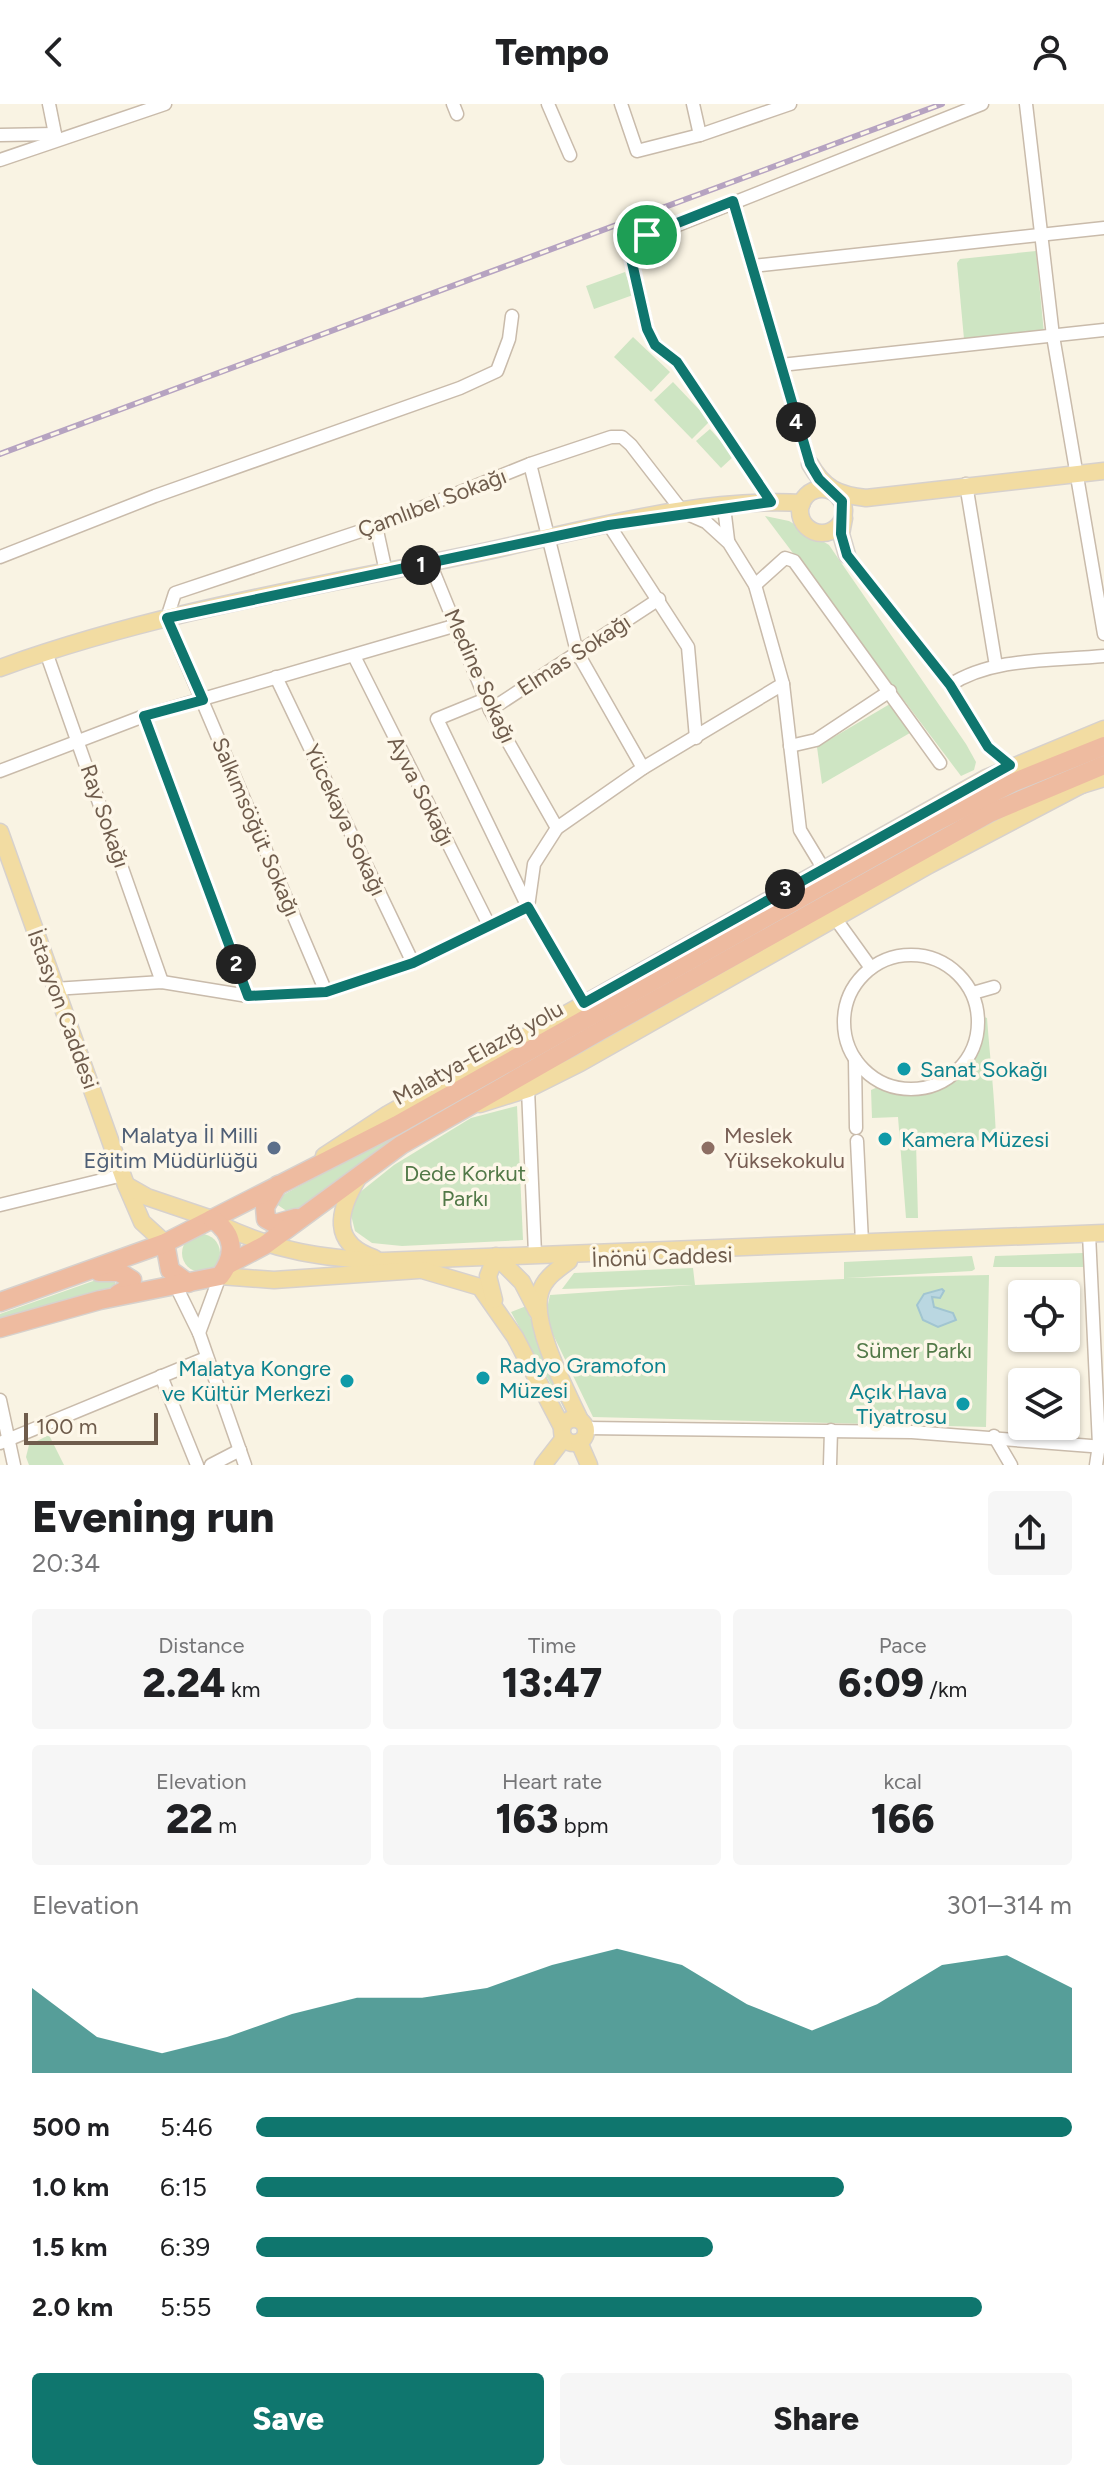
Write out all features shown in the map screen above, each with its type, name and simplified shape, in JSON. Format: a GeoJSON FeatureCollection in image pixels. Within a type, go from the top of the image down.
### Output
{"type":"FeatureCollection","features":[{"type":"Feature","properties":{"kind":"highway","name":"Malatya-Elazığ yolu"},"geometry":{"type":"LineString","coordinates":[[165,1243],[217,1222],[278,1185],[397,1125],[934,823],[1012,783],[1104,746]]}},
{"type":"Feature","properties":{"kind":"highway","name":"Malatya-Elazığ yolu"},"geometry":{"type":"LineString","coordinates":[[178,1279],[224,1270],[265,1245],[401,1145],[990,813],[1104,765]]}},
{"type":"Feature","properties":{"kind":"highway"},"geometry":{"type":"LineString","coordinates":[[278,1185],[265,1207],[269,1222],[282,1223],[311,1212]]}},
{"type":"Feature","properties":{"kind":"highway"},"geometry":{"type":"LineString","coordinates":[[217,1222],[232,1245],[224,1270]]}},
{"type":"Feature","properties":{"kind":"highway"},"geometry":{"type":"LineString","coordinates":[[0,1302],[165,1243],[178,1279],[0,1328]]}},
{"type":"Feature","properties":{"kind":"highway"},"geometry":{"type":"LineString","coordinates":[[87,1273],[113,1271],[132,1280],[131,1287],[124,1293],[100,1300]]}},
{"type":"Feature","properties":{"kind":"main road"},"geometry":{"type":"LineString","coordinates":[[810,464],[844,508],[841,523],[847,555]]}},
{"type":"Feature","properties":{"kind":"main road"},"geometry":{"type":"LineString","coordinates":[[810,464],[811,487],[804,500],[809,526],[847,555]]}},
{"type":"Feature","properties":{"kind":"main road"},"geometry":{"type":"LineString","coordinates":[[0,668],[167,618],[609,525],[683,512],[804,500],[818,489],[866,498],[966,484],[1104,471]]}},
{"type":"Feature","properties":{"kind":"main road"},"geometry":{"type":"LineString","coordinates":[[724,507],[778,513],[829,531],[866,498]]}},
{"type":"Feature","properties":{"kind":"main road"},"geometry":{"type":"LineString","coordinates":[[318,1166],[326,1154],[356,1132],[823,868],[1010,765],[1104,729]]}},
{"type":"Feature","properties":{"kind":"main road"},"geometry":{"type":"LineString","coordinates":[[990,813],[1104,778]]}},
{"type":"Feature","properties":{"kind":"main road"},"geometry":{"type":"LineString","coordinates":[[470,1106],[528,1089],[995,829],[1085,783]]}},
{"type":"Feature","properties":{"kind":"main road","name":"İstasyon Caddesi"},"geometry":{"type":"LineString","coordinates":[[0,832],[125,1180],[142,1222],[165,1243]]}},
{"type":"Feature","properties":{"kind":"main road"},"geometry":{"type":"LineString","coordinates":[[360,1174],[345,1199],[341,1222],[346,1241],[361,1253],[383,1261]]}},
{"type":"Feature","properties":{"kind":"main road"},"geometry":{"type":"LineString","coordinates":[[125,1180],[147,1197],[217,1222],[265,1245],[303,1255],[383,1261],[498,1262],[522,1282],[538,1313],[574,1431],[589,1465]]}},
{"type":"Feature","properties":{"kind":"main road","name":"İnönü Caddesi"},"geometry":{"type":"LineString","coordinates":[[498,1262],[535,1254],[601,1251],[1097,1236]]}},
{"type":"Feature","properties":{"kind":"main road","name":"İnönü Caddesi"},"geometry":{"type":"LineString","coordinates":[[224,1270],[274,1280],[498,1262],[1097,1236]]}},
{"type":"Feature","properties":{"kind":"main road"},"geometry":{"type":"LineString","coordinates":[[538,1313],[540,1292],[545,1283],[569,1261]]}},
{"type":"Feature","properties":{"kind":"main road"},"geometry":{"type":"LineString","coordinates":[[497,1308],[489,1289],[498,1262]]}},
{"type":"Feature","properties":{"kind":"main road"},"geometry":{"type":"LineString","coordinates":[[422,1270],[480,1287],[497,1308],[574,1431]]}},
{"type":"Feature","properties":{"kind":"main road"},"geometry":{"type":"LineString","coordinates":[[542,1465],[574,1431]]}},
{"type":"Feature","properties":{"kind":"street"},"geometry":{"type":"LineString","coordinates":[[49,104],[55,136]]}},
{"type":"Feature","properties":{"kind":"street"},"geometry":{"type":"LineString","coordinates":[[0,160],[55,136],[165,104]]}},
{"type":"Feature","properties":{"kind":"street"},"geometry":{"type":"LineString","coordinates":[[548,104],[570,155]]}},
{"type":"Feature","properties":{"kind":"street"},"geometry":{"type":"LineString","coordinates":[[621,104],[637,151],[700,135],[790,104]]}},
{"type":"Feature","properties":{"kind":"street"},"geometry":{"type":"LineString","coordinates":[[693,104],[700,135]]}},
{"type":"Feature","properties":{"kind":"street"},"geometry":{"type":"LineString","coordinates":[[771,502],[677,362],[655,345],[647,329],[630,254],[635,242],[982,104]]}},
{"type":"Feature","properties":{"kind":"street"},"geometry":{"type":"LineString","coordinates":[[1026,104],[1053,336],[1104,634]]}},
{"type":"Feature","properties":{"kind":"street"},"geometry":{"type":"LineString","coordinates":[[0,135],[55,136]]}},
{"type":"Feature","properties":{"kind":"street"},"geometry":{"type":"LineString","coordinates":[[733,201],[810,464]]}},
{"type":"Feature","properties":{"kind":"street"},"geometry":{"type":"LineString","coordinates":[[753,266],[1104,228]]}},
{"type":"Feature","properties":{"kind":"street"},"geometry":{"type":"LineString","coordinates":[[0,557],[497,371],[509,339],[512,316]]}},
{"type":"Feature","properties":{"kind":"street"},"geometry":{"type":"LineString","coordinates":[[781,365],[1104,330]]}},
{"type":"Feature","properties":{"kind":"street","name":"Çamlıbel Sokağı"},"geometry":{"type":"LineString","coordinates":[[167,618],[175,593],[376,526],[530,464],[611,437],[622,437],[683,512]]}},
{"type":"Feature","properties":{"kind":"street"},"geometry":{"type":"LineString","coordinates":[[530,464],[577,652],[643,768]]}},
{"type":"Feature","properties":{"kind":"street"},"geometry":{"type":"LineString","coordinates":[[966,484],[996,666]]}},
{"type":"Feature","properties":{"kind":"street"},"geometry":{"type":"LineString","coordinates":[[724,507],[729,543]]}},
{"type":"Feature","properties":{"kind":"street"},"geometry":{"type":"LineString","coordinates":[[683,512],[706,522],[729,543],[755,585],[783,684],[800,830],[823,868]]}},
{"type":"Feature","properties":{"kind":"street"},"geometry":{"type":"LineString","coordinates":[[609,525],[688,647],[696,738]]}},
{"type":"Feature","properties":{"kind":"street"},"geometry":{"type":"LineString","coordinates":[[376,526],[386,572]]}},
{"type":"Feature","properties":{"kind":"street"},"geometry":{"type":"LineString","coordinates":[[1090,555],[1104,553]]}},
{"type":"Feature","properties":{"kind":"street"},"geometry":{"type":"LineString","coordinates":[[847,555],[950,685],[988,747],[1010,765]]}},
{"type":"Feature","properties":{"kind":"street"},"geometry":{"type":"LineString","coordinates":[[755,585],[785,558],[794,561],[940,763]]}},
{"type":"Feature","properties":{"kind":"street","name":"Medine Sokağı"},"geometry":{"type":"LineString","coordinates":[[430,563],[488,704],[557,828]]}},
{"type":"Feature","properties":{"kind":"street","name":"Elmas Sokağı"},"geometry":{"type":"LineString","coordinates":[[528,907],[437,719],[488,704],[659,599]]}},
{"type":"Feature","properties":{"kind":"street","name":"Salkımsöğüt Sokağı"},"geometry":{"type":"LineString","coordinates":[[167,618],[326,992]]}},
{"type":"Feature","properties":{"kind":"street"},"geometry":{"type":"LineString","coordinates":[[0,771],[144,716],[457,625]]}},
{"type":"Feature","properties":{"kind":"street","name":"Ray Sokağı"},"geometry":{"type":"LineString","coordinates":[[46,652],[162,982]]}},
{"type":"Feature","properties":{"kind":"street","name":"Ayva Sokağı"},"geometry":{"type":"LineString","coordinates":[[354,656],[489,925]]}},
{"type":"Feature","properties":{"kind":"street"},"geometry":{"type":"LineString","coordinates":[[950,685],[969,673],[996,666],[1104,656]]}},
{"type":"Feature","properties":{"kind":"street","name":"Yücekaya Sokağı"},"geometry":{"type":"LineString","coordinates":[[276,677],[413,963]]}},
{"type":"Feature","properties":{"kind":"street"},"geometry":{"type":"LineString","coordinates":[[584,1003],[528,907],[534,864],[557,828],[643,768],[783,684]]}},
{"type":"Feature","properties":{"kind":"street"},"geometry":{"type":"LineString","coordinates":[[790,746],[816,740],[890,691]]}},
{"type":"Feature","properties":{"kind":"street"},"geometry":{"type":"LineString","coordinates":[[144,716],[248,996]]}},
{"type":"Feature","properties":{"kind":"street"},"geometry":{"type":"LineString","coordinates":[[54,989],[162,982],[248,996],[326,992],[413,963],[528,907]]}},
{"type":"Feature","properties":{"kind":"street"},"geometry":{"type":"LineString","coordinates":[[835,918],[871,968]]}},
{"type":"Feature","properties":{"kind":"street"},"geometry":{"type":"LineString","coordinates":[[918,955],[940,961],[959,974],[973,993],[979,1013],[975,1044],[958,1071],[941,1083],[920,1089],[899,1088],[879,1081],[855,1057],[845,1034],[844,1015],[849,996],[871,968],[895,957],[918,955]]}},
{"type":"Feature","properties":{"kind":"street"},"geometry":{"type":"LineString","coordinates":[[973,993],[994,987]]}},
{"type":"Feature","properties":{"kind":"street"},"geometry":{"type":"LineString","coordinates":[[855,1057],[862,1242]]}},
{"type":"Feature","properties":{"kind":"street"},"geometry":{"type":"LineString","coordinates":[[528,1089],[535,1254]]}},
{"type":"Feature","properties":{"kind":"street"},"geometry":{"type":"LineString","coordinates":[[0,1205],[125,1180]]}},
{"type":"Feature","properties":{"kind":"street"},"geometry":{"type":"LineString","coordinates":[[1096,1465],[1101,1446],[1097,1236]]}},
{"type":"Feature","properties":{"kind":"street"},"geometry":{"type":"LineString","coordinates":[[199,1333],[224,1270]]}},
{"type":"Feature","properties":{"kind":"street"},"geometry":{"type":"LineString","coordinates":[[178,1279],[245,1465]]}},
{"type":"Feature","properties":{"kind":"street"},"geometry":{"type":"LineString","coordinates":[[3,1442],[206,1358]]}},
{"type":"Feature","properties":{"kind":"street"},"geometry":{"type":"LineString","coordinates":[[161,1376],[197,1465]]}},
{"type":"Feature","properties":{"kind":"street"},"geometry":{"type":"LineString","coordinates":[[0,1400],[3,1442],[14,1465]]}},
{"type":"Feature","properties":{"kind":"street"},"geometry":{"type":"LineString","coordinates":[[574,1431],[831,1430],[994,1436],[1101,1446]]}},
{"type":"Feature","properties":{"kind":"street"},"geometry":{"type":"LineString","coordinates":[[830,1465],[831,1430]]}},
{"type":"Feature","properties":{"kind":"street"},"geometry":{"type":"LineString","coordinates":[[994,1436],[1011,1465]]}},
{"type":"Feature","properties":{"kind":"street"},"geometry":{"type":"LineString","coordinates":[[211,1465],[240,1450]]}},
{"type":"Feature","properties":{"kind":"green space"},"geometry":{"type":"Polygon","coordinates":[[[1036,251],[1044,333],[964,339],[957,263],[960,259],[1036,251]]]}},
{"type":"Feature","properties":{"kind":"green space"},"geometry":{"type":"Polygon","coordinates":[[[625,272],[633,295],[594,309],[586,286],[625,272]]]}},
{"type":"Feature","properties":{"kind":"green space"},"geometry":{"type":"Polygon","coordinates":[[[633,337],[670,372],[651,392],[614,357],[633,337]]]}},
{"type":"Feature","properties":{"kind":"green space"},"geometry":{"type":"Polygon","coordinates":[[[673,382],[710,421],[692,439],[654,400],[673,382]]]}},
{"type":"Feature","properties":{"kind":"green space"},"geometry":{"type":"Polygon","coordinates":[[[710,429],[734,456],[721,468],[696,441],[710,429]]]}},
{"type":"Feature","properties":{"kind":"green space"},"geometry":{"type":"Polygon","coordinates":[[[765,516],[789,521],[829,545],[966,744],[976,762],[974,770],[961,776],[765,516]]]}},
{"type":"Feature","properties":{"kind":"green space"},"geometry":{"type":"Polygon","coordinates":[[[895,701],[915,730],[822,784],[817,747],[895,701]]]}},
{"type":"Feature","properties":{"kind":"green space"},"geometry":{"type":"Polygon","coordinates":[[[984,1017],[987,1018],[996,1140],[916,1142],[918,1218],[906,1218],[898,1117],[872,1118],[871,1090],[878,1087],[917,1093],[949,1081],[972,1055],[984,1017]]]}},
{"type":"Feature","properties":{"kind":"green space"},"geometry":{"type":"Polygon","coordinates":[[[593,1025],[391,1147],[291,1214],[272,1201],[593,1025]]]}},
{"type":"Feature","properties":{"kind":"green space","name":"Dede Korkut Parkı"},"geometry":{"type":"Polygon","coordinates":[[[517,1106],[523,1240],[402,1246],[372,1243],[355,1231],[351,1215],[354,1197],[394,1165],[471,1118],[517,1106]]]}},
{"type":"Feature","properties":{"kind":"green space"},"geometry":{"type":"Polygon","coordinates":[[[201,1234],[214,1240],[220,1253],[214,1266],[201,1272],[188,1266],[182,1253],[188,1240],[201,1234]]]}},
{"type":"Feature","properties":{"kind":"green space"},"geometry":{"type":"Polygon","coordinates":[[[1083,1253],[1084,1267],[993,1267],[995,1256],[1083,1253]]]}},
{"type":"Feature","properties":{"kind":"green space","name":"Sümer Parkı"},"geometry":{"type":"Polygon","coordinates":[[[972,1256],[975,1269],[972,1271],[846,1278],[989,1275],[986,1427],[593,1417],[545,1318],[550,1295],[693,1285],[562,1289],[574,1273],[693,1268],[695,1285],[844,1279],[844,1262],[972,1256]]]}},
{"type":"Feature","properties":{"kind":"green space"},"geometry":{"type":"Polygon","coordinates":[[[113,1274],[116,1286],[0,1321],[0,1314],[113,1274]]]}},
{"type":"Feature","properties":{"kind":"green space"},"geometry":{"type":"Polygon","coordinates":[[[529,1305],[530,1317],[569,1407],[565,1410],[511,1312],[529,1305]]]}},
{"type":"Feature","properties":{"kind":"green space"},"geometry":{"type":"Polygon","coordinates":[[[49,1435],[64,1465],[29,1465],[26,1457],[29,1445],[49,1435]]]}},
{"type":"Feature","properties":{"kind":"water"},"geometry":{"type":"Polygon","coordinates":[[[942,1289],[940,1298],[932,1297],[934,1307],[953,1313],[956,1320],[938,1327],[923,1320],[917,1305],[924,1294],[942,1289]]]}},
{"type":"Feature","properties":{"kind":"railway"},"geometry":{"type":"LineString","coordinates":[[0,454],[942,104]]}},
{"type":"Feature","properties":{"kind":"place","name":"Sanat Sokağı"},"geometry":{"type":"Point","coordinates":[904,1069]}},
{"type":"Feature","properties":{"kind":"place","name":"Kamera Müzesi"},"geometry":{"type":"Point","coordinates":[885,1139]}},
{"type":"Feature","properties":{"kind":"place","name":"Malatya İl Milli Eğitim Müdürlüğü"},"geometry":{"type":"Point","coordinates":[274,1148]}},
{"type":"Feature","properties":{"kind":"place","name":"Meslek Yüksekokulu"},"geometry":{"type":"Point","coordinates":[708,1148]}},
{"type":"Feature","properties":{"kind":"place","name":"Radyo Gramofon Müzesi"},"geometry":{"type":"Point","coordinates":[483,1378]}},
{"type":"Feature","properties":{"kind":"place","name":"Malatya Kongre ve Kültür Merkezi"},"geometry":{"type":"Point","coordinates":[347,1381]}},
{"type":"Feature","properties":{"kind":"place","name":"Açık Hava Tiyatrosu"},"geometry":{"type":"Point","coordinates":[963,1404]}},
{"type":"Feature","properties":{"kind":"route"},"geometry":{"type":"LineString","coordinates":[[733,201],[810,464],[819,479],[842,501],[844,516],[841,534],[847,555],[950,685],[988,747],[1010,765],[584,1003],[528,907],[413,963],[326,992],[248,996],[144,716],[203,700],[167,618],[609,525],[683,512],[771,502],[677,362],[655,345],[647,329],[630,254],[635,242],[647,235],[733,201]]}}]}
